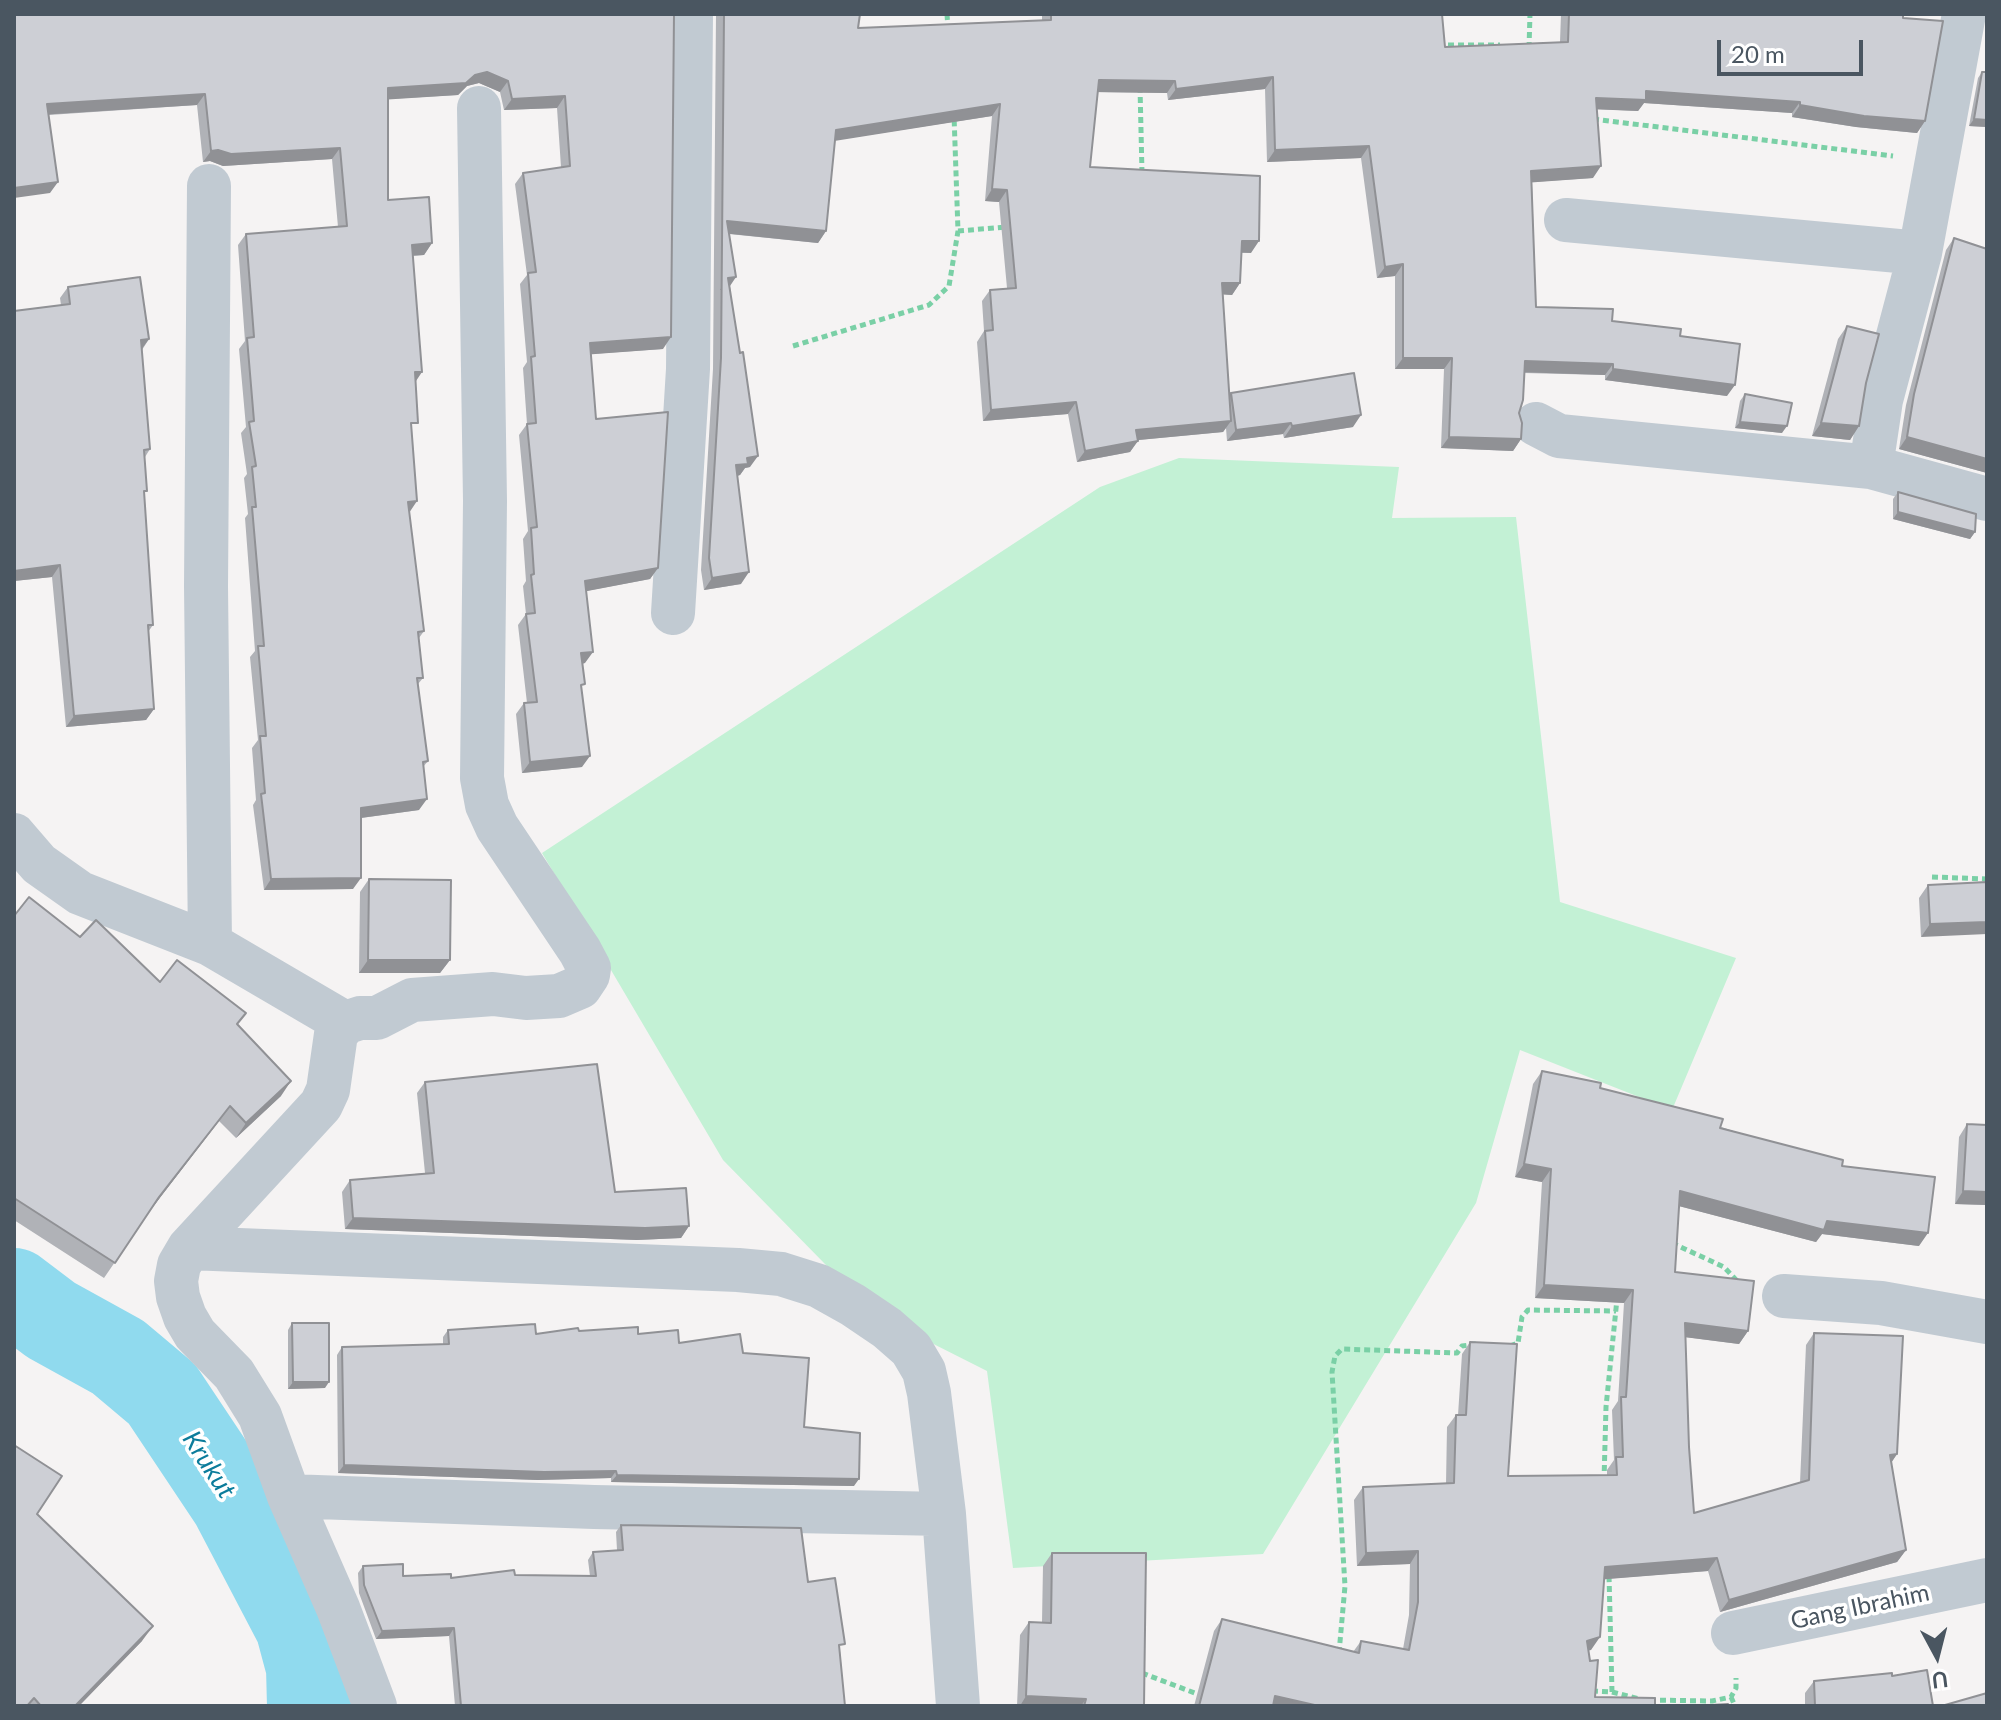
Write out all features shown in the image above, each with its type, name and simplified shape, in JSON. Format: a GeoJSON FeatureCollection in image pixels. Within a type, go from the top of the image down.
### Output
{"type":"FeatureCollection","features":[{"type":"Feature","properties":{"kind":"street"},"geometry":{"type":"LineString","coordinates":[[673,613],[688,369],[691,14]]}},
{"type":"Feature","properties":{"kind":"street"},"geometry":{"type":"LineString","coordinates":[[1871,467],[1881,400],[1920,253],[1964,14]]}},
{"type":"Feature","properties":{"kind":"street"},"geometry":{"type":"LineString","coordinates":[[375,1706],[254,1405],[234,1374],[195,1334],[185,1317],[176,1281],[179,1265],[189,1248],[321,1105],[328,1090],[336,1034],[345,1023],[360,1018],[377,1018],[412,1000],[493,994],[526,998],[559,996],[580,987],[588,975],[589,968],[580,951],[497,827],[487,805],[482,778],[485,501],[479,108]]}},
{"type":"Feature","properties":{"kind":"street"},"geometry":{"type":"LineString","coordinates":[[209,186],[206,586],[210,944]]}},
{"type":"Feature","properties":{"kind":"street"},"geometry":{"type":"LineString","coordinates":[[1566,220],[1920,253]]}},
{"type":"Feature","properties":{"kind":"street"},"geometry":{"type":"LineString","coordinates":[[1536,424],[1559,436],[1871,467],[1987,499]]}},
{"type":"Feature","properties":{"kind":"street"},"geometry":{"type":"LineString","coordinates":[[14,835],[39,864],[80,893],[210,944],[345,1023]]}},
{"type":"Feature","properties":{"kind":"street"},"geometry":{"type":"LineString","coordinates":[[189,1248],[738,1270],[781,1274],[819,1286],[853,1305],[911,1349],[924,1371],[944,1514],[958,1706]]}},
{"type":"Feature","properties":{"kind":"street"},"geometry":{"type":"LineString","coordinates":[[1784,1296],[1881,1303],[1987,1322]]}},
{"type":"Feature","properties":{"kind":"street"},"geometry":{"type":"LineString","coordinates":[[289,1496],[579,1507],[944,1514]]}},
{"type":"Feature","properties":{"kind":"street","name":"Gang Ibrahim"},"geometry":{"type":"LineString","coordinates":[[1733,1633],[1987,1580]]}},
{"type":"Feature","properties":{"kind":"path"},"geometry":{"type":"LineString","coordinates":[[947,14],[949,42]]}},
{"type":"Feature","properties":{"kind":"path"},"geometry":{"type":"LineString","coordinates":[[1436,45],[1529,45]]}},
{"type":"Feature","properties":{"kind":"path"},"geometry":{"type":"LineString","coordinates":[[1140,75],[1142,183]]}},
{"type":"Feature","properties":{"kind":"path"},"geometry":{"type":"LineString","coordinates":[[793,346],[929,305],[949,286],[958,231],[954,113]]}},
{"type":"Feature","properties":{"kind":"path"},"geometry":{"type":"LineString","coordinates":[[1591,119],[1937,162]]}},
{"type":"Feature","properties":{"kind":"path"},"geometry":{"type":"LineString","coordinates":[[958,231],[1010,227]]}},
{"type":"Feature","properties":{"kind":"path"},"geometry":{"type":"LineString","coordinates":[[1932,877],[1987,879]]}},
{"type":"Feature","properties":{"kind":"path"},"geometry":{"type":"LineString","coordinates":[[1665,1240],[1724,1267],[1737,1282],[1754,1291],[1784,1296]]}},
{"type":"Feature","properties":{"kind":"path"},"geometry":{"type":"LineString","coordinates":[[1604,1494],[1606,1407],[1617,1296]]}},
{"type":"Feature","properties":{"kind":"path"},"geometry":{"type":"LineString","coordinates":[[1497,1345],[1518,1343],[1522,1317],[1528,1310],[1616,1311]]}},
{"type":"Feature","properties":{"kind":"path"},"geometry":{"type":"LineString","coordinates":[[1338,1663],[1345,1586],[1332,1372],[1335,1356],[1342,1349],[1457,1353],[1468,1344],[1483,1345]]}},
{"type":"Feature","properties":{"kind":"path"},"geometry":{"type":"LineString","coordinates":[[1608,1570],[1612,1692]]}},
{"type":"Feature","properties":{"kind":"path"},"geometry":{"type":"LineString","coordinates":[[1582,1691],[1612,1692],[1646,1700],[1712,1701],[1731,1697],[1736,1688],[1733,1633]]}},
{"type":"Feature","properties":{"kind":"path"},"geometry":{"type":"LineString","coordinates":[[1129,1669],[1203,1696]]}},
{"type":"Feature","properties":{"kind":"path"},"geometry":{"type":"LineString","coordinates":[[1731,1697],[1735,1706]]}},
{"type":"Feature","properties":{"kind":"green space"},"geometry":{"type":"Polygon","coordinates":[[[1179,458],[1399,467],[1392,518],[1516,517],[1560,902],[1736,958],[1672,1110],[1520,1050],[1476,1203],[1263,1554],[1013,1568],[987,1371],[874,1314],[723,1160],[542,853],[1100,487],[1179,458]]]}},
{"type":"Feature","properties":{"kind":"building"},"geometry":{"type":"Polygon","coordinates":[[[14,14],[674,14],[671,337],[590,343],[596,419],[668,412],[658,568],[585,581],[593,652],[581,653],[585,684],[581,685],[590,756],[530,762],[524,703],[537,702],[526,614],[535,613],[531,528],[537,527],[527,424],[536,423],[531,357],[535,356],[528,273],[536,272],[523,173],[570,166],[565,96],[512,99],[508,81],[487,72],[475,75],[466,83],[388,88],[388,200],[429,197],[432,243],[412,245],[422,372],[415,372],[418,423],[411,423],[417,501],[408,502],[424,631],[418,632],[423,678],[417,678],[428,761],[423,762],[427,799],[361,808],[361,878],[271,879],[261,794],[265,793],[260,736],[266,736],[258,646],[264,646],[252,507],[256,507],[252,467],[256,466],[249,422],[254,421],[247,338],[254,337],[246,234],[347,226],[340,148],[231,154],[211,151],[205,94],[47,104],[58,182],[14,188],[14,14]]]}},
{"type":"Feature","properties":{"kind":"building"},"geometry":{"type":"Polygon","coordinates":[[[724,14],[860,14],[858,28],[1051,20],[1051,14],[1442,14],[1445,47],[1568,42],[1569,14],[1903,14],[1903,18],[1943,21],[1925,121],[1864,116],[1800,105],[1800,102],[1646,91],[1646,100],[1596,98],[1601,166],[1531,171],[1536,307],[1613,309],[1612,321],[1681,329],[1680,336],[1740,344],[1735,385],[1613,369],[1613,364],[1525,361],[1523,400],[1519,413],[1521,439],[1449,437],[1452,358],[1403,358],[1403,264],[1385,267],[1369,146],[1275,150],[1273,77],[1176,89],[1175,81],[1099,80],[1090,167],[1260,176],[1259,241],[1242,241],[1240,283],[1222,283],[1231,421],[1136,430],[1138,441],[1085,451],[1076,402],[991,410],[985,331],[993,330],[990,290],[1016,288],[1007,190],[992,189],[1000,104],[836,130],[826,231],[727,221],[736,277],[728,278],[740,353],[743,352],[758,456],[747,458],[748,464],[736,465],[749,572],[712,578],[709,558],[721,358],[724,14]]]}},
{"type":"Feature","properties":{"kind":"building"},"geometry":{"type":"Polygon","coordinates":[[[1982,72],[1987,72],[1987,120],[1974,119],[1982,72]]]}},
{"type":"Feature","properties":{"kind":"building"},"geometry":{"type":"Polygon","coordinates":[[[1954,238],[1987,249],[1987,459],[1907,437],[1914,394],[1954,238]]]}},
{"type":"Feature","properties":{"kind":"building"},"geometry":{"type":"Polygon","coordinates":[[[140,277],[149,339],[141,340],[150,449],[144,450],[147,491],[144,491],[153,625],[148,625],[154,709],[74,716],[60,565],[14,571],[14,311],[70,304],[68,287],[140,277]]]}},
{"type":"Feature","properties":{"kind":"building"},"geometry":{"type":"Polygon","coordinates":[[[1847,326],[1879,334],[1859,426],[1821,423],[1847,326]]]}},
{"type":"Feature","properties":{"kind":"building"},"geometry":{"type":"Polygon","coordinates":[[[1354,373],[1361,415],[1292,426],[1291,423],[1236,430],[1231,393],[1354,373]]]}},
{"type":"Feature","properties":{"kind":"building"},"geometry":{"type":"Polygon","coordinates":[[[1745,394],[1792,403],[1787,426],[1740,422],[1745,394]]]}},
{"type":"Feature","properties":{"kind":"building"},"geometry":{"type":"Polygon","coordinates":[[[1898,492],[1976,514],[1975,532],[1898,512],[1898,492]]]}},
{"type":"Feature","properties":{"kind":"building"},"geometry":{"type":"Polygon","coordinates":[[[369,879],[451,880],[450,960],[368,960],[369,879]]]}},
{"type":"Feature","properties":{"kind":"building"},"geometry":{"type":"Polygon","coordinates":[[[1987,882],[1987,922],[1930,924],[1928,885],[1987,882]]]}},
{"type":"Feature","properties":{"kind":"building"},"geometry":{"type":"Polygon","coordinates":[[[29,897],[80,937],[96,920],[160,982],[177,960],[246,1013],[237,1024],[291,1081],[246,1123],[230,1106],[159,1197],[115,1263],[14,1198],[14,916],[29,897]]]}},
{"type":"Feature","properties":{"kind":"building"},"geometry":{"type":"Polygon","coordinates":[[[597,1064],[615,1192],[686,1188],[689,1226],[645,1228],[353,1218],[350,1180],[434,1173],[425,1082],[597,1064]]]}},
{"type":"Feature","properties":{"kind":"building"},"geometry":{"type":"Polygon","coordinates":[[[1542,1071],[1601,1083],[1600,1088],[1723,1119],[1720,1128],[1843,1160],[1842,1166],[1935,1177],[1928,1233],[1827,1221],[1824,1230],[1680,1191],[1675,1272],[1754,1281],[1748,1331],[1685,1323],[1694,1513],[1809,1480],[1814,1333],[1903,1336],[1897,1454],[1890,1455],[1906,1550],[1729,1600],[1717,1558],[1605,1567],[1600,1637],[1587,1641],[1590,1661],[1598,1660],[1595,1697],[1655,1698],[1655,1706],[1319,1706],[1275,1696],[1273,1706],[1199,1706],[1222,1619],[1359,1653],[1361,1641],[1409,1650],[1418,1602],[1418,1551],[1366,1553],[1363,1487],[1454,1483],[1456,1415],[1466,1415],[1470,1342],[1517,1344],[1508,1476],[1617,1475],[1616,1457],[1623,1457],[1621,1397],[1626,1397],[1633,1290],[1544,1285],[1551,1169],[1524,1164],[1542,1071]]]}},
{"type":"Feature","properties":{"kind":"building"},"geometry":{"type":"Polygon","coordinates":[[[1967,1124],[1987,1125],[1987,1192],[1963,1191],[1967,1124]]]}},
{"type":"Feature","properties":{"kind":"building"},"geometry":{"type":"Polygon","coordinates":[[[292,1323],[329,1323],[329,1382],[293,1382],[292,1323]]]}},
{"type":"Feature","properties":{"kind":"building"},"geometry":{"type":"Polygon","coordinates":[[[535,1324],[536,1334],[578,1328],[579,1331],[638,1327],[638,1334],[678,1330],[679,1343],[740,1334],[743,1353],[809,1358],[804,1427],[860,1433],[859,1479],[617,1475],[616,1471],[544,1472],[344,1465],[342,1347],[449,1344],[448,1330],[535,1324]]]}},
{"type":"Feature","properties":{"kind":"building"},"geometry":{"type":"Polygon","coordinates":[[[14,1445],[62,1476],[37,1514],[153,1626],[75,1706],[41,1706],[34,1698],[27,1706],[14,1706],[14,1445]]]}},
{"type":"Feature","properties":{"kind":"building"},"geometry":{"type":"Polygon","coordinates":[[[621,1525],[801,1528],[808,1582],[835,1578],[845,1644],[839,1645],[845,1706],[461,1706],[454,1628],[382,1631],[364,1585],[363,1566],[403,1564],[403,1576],[451,1574],[451,1578],[514,1570],[515,1575],[596,1576],[593,1552],[623,1550],[621,1525]]]}},
{"type":"Feature","properties":{"kind":"building"},"geometry":{"type":"Polygon","coordinates":[[[1052,1553],[1146,1553],[1144,1706],[1084,1706],[1086,1699],[1026,1696],[1029,1622],[1051,1623],[1052,1553]]]}},
{"type":"Feature","properties":{"kind":"building"},"geometry":{"type":"Polygon","coordinates":[[[1927,1670],[1933,1706],[1815,1706],[1814,1681],[1892,1673],[1892,1676],[1927,1670]]]}},
{"type":"Feature","properties":{"kind":"building"},"geometry":{"type":"Polygon","coordinates":[[[1987,1693],[1987,1706],[1945,1706],[1945,1705],[1987,1693]]]}},
{"type":"Feature","properties":{"kind":"waterway","name":"Krukut"},"geometry":{"type":"LineString","coordinates":[[14,1292],[51,1320],[118,1357],[162,1394],[234,1502],[299,1626],[310,1667],[311,1706]]}}]}
